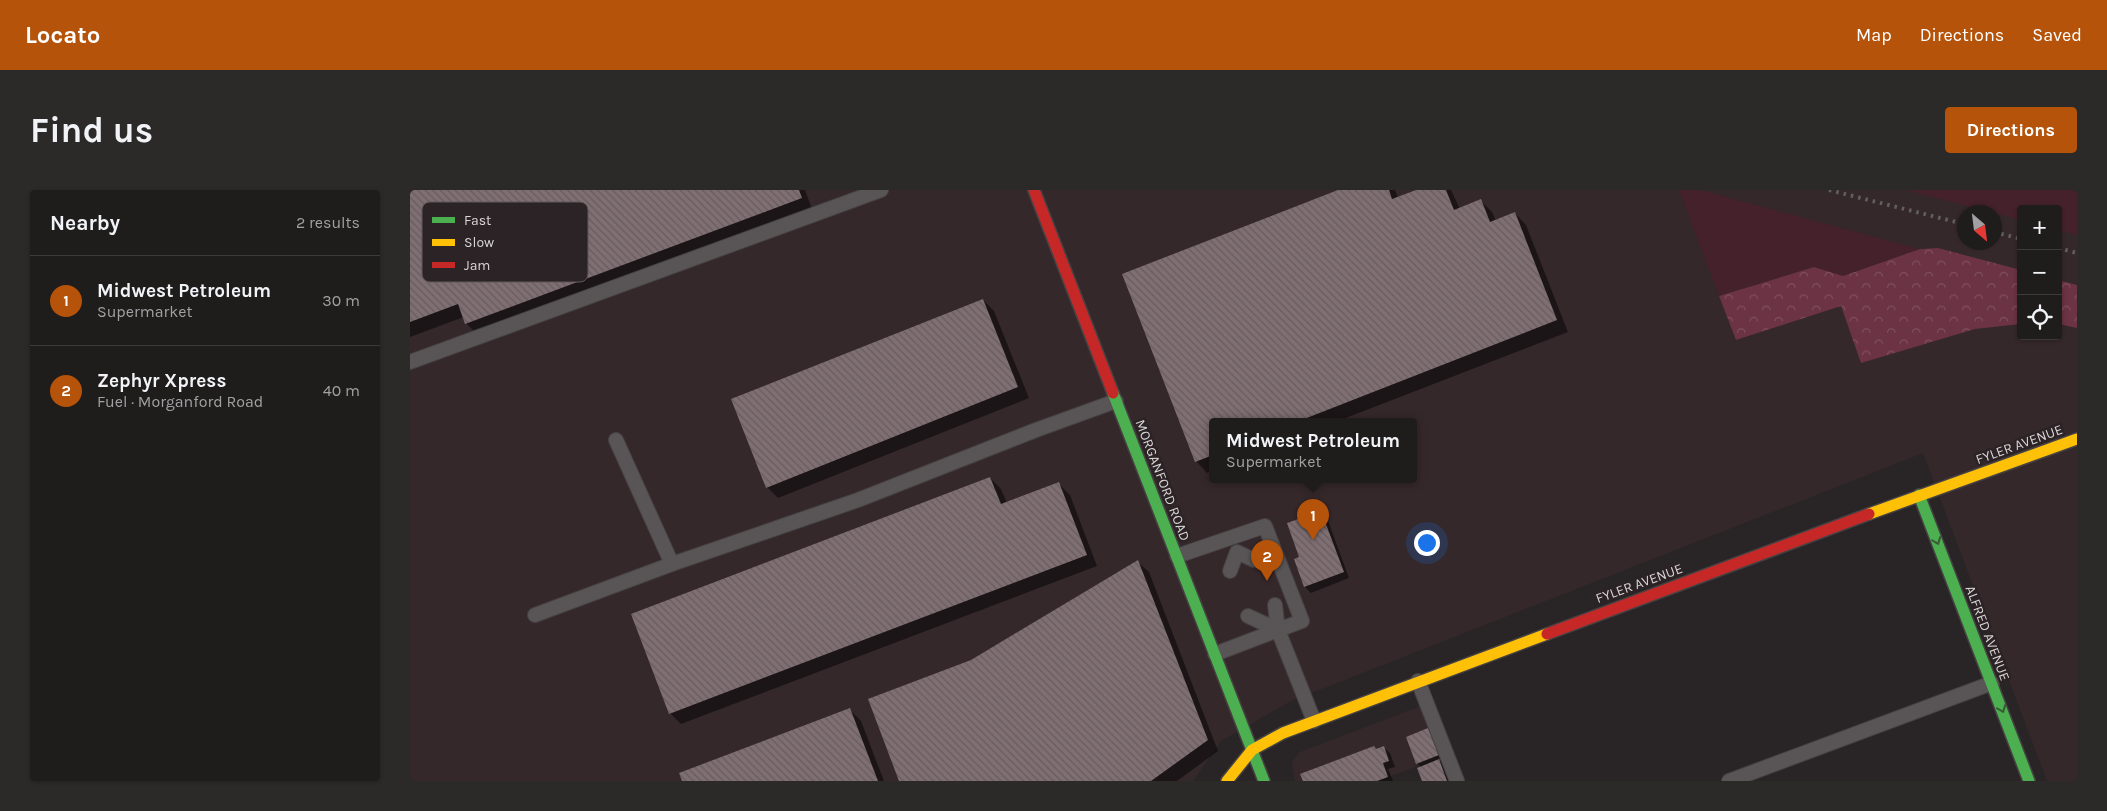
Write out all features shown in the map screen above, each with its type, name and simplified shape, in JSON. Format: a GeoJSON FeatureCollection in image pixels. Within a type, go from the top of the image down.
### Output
{"type":"FeatureCollection","features":[{"type":"Feature","properties":{"kind":"street","name":"MORGANFORD ROAD"},"geometry":{"type":"LineString","coordinates":[[1034,190],[1264,781]]}},
{"type":"Feature","properties":{"kind":"street","name":"FYLER AVENUE"},"geometry":{"type":"LineString","coordinates":[[1227,781],[1252,750],[1274,737],[1418,681],[1920,495],[2077,439]]}},
{"type":"Feature","properties":{"kind":"street","name":"ALFRED AVENUE"},"geometry":{"type":"LineString","coordinates":[[1920,495],[2029,781]]}},
{"type":"Feature","properties":{"kind":"lane"},"geometry":{"type":"LineString","coordinates":[[410,362],[881,190]]}},
{"type":"Feature","properties":{"kind":"lane"},"geometry":{"type":"LineString","coordinates":[[535,615],[672,564],[858,500],[1036,430],[1116,401]]}},
{"type":"Feature","properties":{"kind":"lane"},"geometry":{"type":"LineString","coordinates":[[616,440],[672,564]]}},
{"type":"Feature","properties":{"kind":"lane"},"geometry":{"type":"LineString","coordinates":[[1177,556],[1264,526],[1302,621],[1215,654]]}},
{"type":"Feature","properties":{"kind":"lane"},"geometry":{"type":"LineString","coordinates":[[1230,571],[1237,552],[1232,537]]}},
{"type":"Feature","properties":{"kind":"lane"},"geometry":{"type":"LineString","coordinates":[[1237,552],[1254,560]]}},
{"type":"Feature","properties":{"kind":"lane"},"geometry":{"type":"LineString","coordinates":[[1275,605],[1278,630],[1314,721]]}},
{"type":"Feature","properties":{"kind":"lane"},"geometry":{"type":"LineString","coordinates":[[1248,616],[1278,630]]}},
{"type":"Feature","properties":{"kind":"lane"},"geometry":{"type":"LineString","coordinates":[[1418,681],[1457,781]]}},
{"type":"Feature","properties":{"kind":"lane"},"geometry":{"type":"LineString","coordinates":[[1729,781],[1992,683]]}},
{"type":"Feature","properties":{"kind":"shaded area"},"geometry":{"type":"Polygon","coordinates":[[[410,190],[1679,190],[1736,340],[1841,306],[1862,362],[1975,329],[2017,324],[2017,340],[2062,340],[2062,325],[2077,328],[2077,781],[2047,781],[1923,453],[1291,701],[1221,741],[1193,781],[410,781],[410,190]]]}},
{"type":"Feature","properties":{"kind":"shaded area"},"geometry":{"type":"Polygon","coordinates":[[[1679,190],[1700,190],[1920,249],[1843,276],[1814,267],[1719,296],[1679,190]]]}},
{"type":"Feature","properties":{"kind":"shaded area"},"geometry":{"type":"Polygon","coordinates":[[[1700,190],[1906,190],[1965,205],[1957,205],[1957,250],[2002,250],[2002,215],[2017,219],[2017,269],[1938,248],[1920,249],[1700,190]]]}},
{"type":"Feature","properties":{"kind":"shaded area"},"geometry":{"type":"Polygon","coordinates":[[[1906,190],[2077,190],[2077,235],[2062,231],[2062,205],[2017,205],[2017,219],[2002,215],[2002,205],[1964,205],[1906,190]]]}},
{"type":"Feature","properties":{"kind":"shaded area"},"geometry":{"type":"Polygon","coordinates":[[[2062,231],[2077,235],[2077,285],[2062,281],[2062,231]]]}},
{"type":"Feature","properties":{"kind":"shaded area"},"geometry":{"type":"Polygon","coordinates":[[[1421,706],[1441,757],[1378,781],[1295,781],[1292,762],[1300,752],[1421,706]]]}},
{"type":"Feature","properties":{"kind":"green space"},"geometry":{"type":"Polygon","coordinates":[[[1938,248],[2017,269],[2017,324],[1975,329],[1861,363],[1841,306],[1736,340],[1719,296],[1814,267],[1843,276],[1920,249],[1938,248]]]}},
{"type":"Feature","properties":{"kind":"green space"},"geometry":{"type":"Polygon","coordinates":[[[2062,281],[2077,285],[2077,328],[2062,325],[2062,281]]]}},
{"type":"Feature","properties":{"kind":"building"},"geometry":{"type":"Polygon","coordinates":[[[410,190],[799,190],[802,198],[588,278],[588,202],[422,202],[422,282],[577,282],[465,324],[458,304],[410,322],[410,190]]]}},
{"type":"Feature","properties":{"kind":"building"},"geometry":{"type":"Polygon","coordinates":[[[1338,190],[1389,190],[1392,199],[1416,190],[1446,190],[1454,210],[1481,199],[1490,222],[1515,212],[1557,320],[1307,418],[1209,418],[1209,457],[1195,462],[1122,274],[1338,190]]]}},
{"type":"Feature","properties":{"kind":"building"},"geometry":{"type":"Polygon","coordinates":[[[983,299],[1018,387],[766,488],[731,399],[983,299]]]}},
{"type":"Feature","properties":{"kind":"building"},"geometry":{"type":"Polygon","coordinates":[[[990,477],[1001,504],[1059,482],[1087,555],[669,714],[631,614],[990,477]]]}},
{"type":"Feature","properties":{"kind":"building"},"geometry":{"type":"Polygon","coordinates":[[[1321,511],[1344,572],[1304,587],[1294,559],[1299,557],[1287,523],[1321,511]]]}},
{"type":"Feature","properties":{"kind":"building"},"geometry":{"type":"Polygon","coordinates":[[[1138,560],[1208,740],[1151,781],[899,781],[868,699],[971,660],[1138,560]]]}},
{"type":"Feature","properties":{"kind":"building"},"geometry":{"type":"Polygon","coordinates":[[[850,708],[878,781],[682,781],[679,773],[850,708]]]}},
{"type":"Feature","properties":{"kind":"building"},"geometry":{"type":"Polygon","coordinates":[[[1428,728],[1439,755],[1416,764],[1406,737],[1428,728]]]}},
{"type":"Feature","properties":{"kind":"building"},"geometry":{"type":"Polygon","coordinates":[[[1374,746],[1376,749],[1384,746],[1389,761],[1383,763],[1388,777],[1377,781],[1303,781],[1300,774],[1374,746]]]}},
{"type":"Feature","properties":{"kind":"building"},"geometry":{"type":"Polygon","coordinates":[[[1439,759],[1447,781],[1422,781],[1417,768],[1439,759]]]}},
{"type":"Feature","properties":{"kind":"railway"},"geometry":{"type":"LineString","coordinates":[[1829,190],[1957,222]]}},
{"type":"Feature","properties":{"kind":"railway"},"geometry":{"type":"LineString","coordinates":[[2002,234],[2017,238]]}},
{"type":"Feature","properties":{"kind":"railway"},"geometry":{"type":"LineString","coordinates":[[2062,249],[2077,253]]}},
{"type":"Feature","properties":{"kind":"traffic: fast"},"geometry":{"type":"LineString","coordinates":[[1113,393],[1264,781]]}},
{"type":"Feature","properties":{"kind":"traffic: fast"},"geometry":{"type":"LineString","coordinates":[[1919,495],[2029,781]]}},
{"type":"Feature","properties":{"kind":"traffic: slow"},"geometry":{"type":"LineString","coordinates":[[1869,514],[2077,439]]}},
{"type":"Feature","properties":{"kind":"traffic: slow"},"geometry":{"type":"LineString","coordinates":[[1227,781],[1252,750],[1283,733],[1547,634]]}},
{"type":"Feature","properties":{"kind":"traffic: jam"},"geometry":{"type":"LineString","coordinates":[[1034,190],[1113,393]]}},
{"type":"Feature","properties":{"kind":"traffic: jam"},"geometry":{"type":"LineString","coordinates":[[1547,634],[1869,514]]}},
{"type":"Feature","properties":{"kind":"place","name":"Midwest Petroleum"},"geometry":{"type":"Point","coordinates":[1313,540]}},
{"type":"Feature","properties":{"kind":"place","name":"Zephyr Xpress"},"geometry":{"type":"Point","coordinates":[1267,581]}}]}
